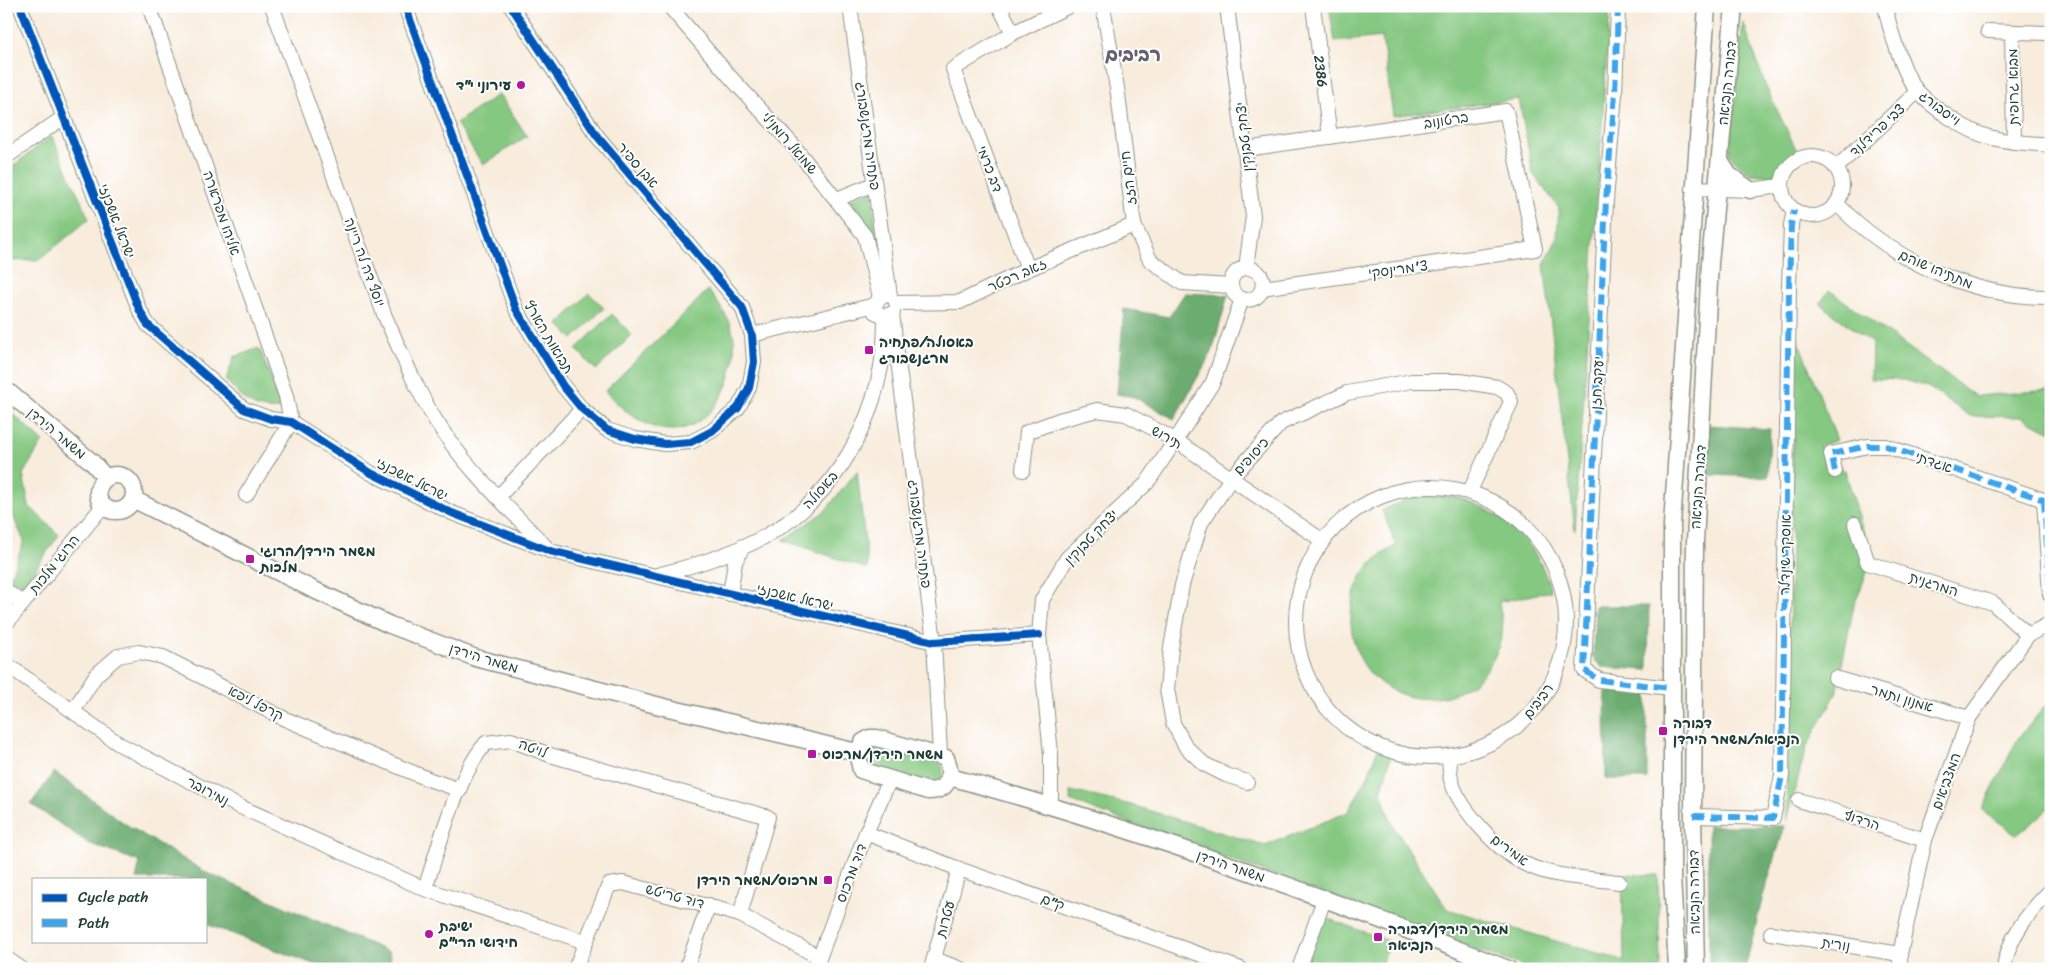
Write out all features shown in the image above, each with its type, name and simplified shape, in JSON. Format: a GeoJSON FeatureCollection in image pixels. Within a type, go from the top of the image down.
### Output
{"type":"FeatureCollection","features":[{"type":"Feature","properties":{"kind":"street","name":"ישראל אשכנזי"},"geometry":{"type":"LineString","coordinates":[[20,6],[139,309],[148,325],[244,410],[271,419],[291,422],[371,473],[452,513],[550,551],[934,642],[1039,635]]}},
{"type":"Feature","properties":{"kind":"street","name":"אליהו מפרארה"},"geometry":{"type":"LineString","coordinates":[[149,6],[283,387],[291,422]]}},
{"type":"Feature","properties":{"kind":"street","name":"יוסף דה לה ריינה"},"geometry":{"type":"LineString","coordinates":[[272,6],[384,314],[403,358],[436,421],[467,465],[550,551]]}},
{"type":"Feature","properties":{"kind":"street","name":"תבואות הארץ"},"geometry":{"type":"LineString","coordinates":[[405,6],[516,309],[563,386],[582,409],[607,430],[635,439],[665,444],[691,442],[712,431],[738,408],[749,388],[754,362],[752,335]]}},
{"type":"Feature","properties":{"kind":"street","name":"אבן ספיר"},"geometry":{"type":"LineString","coordinates":[[510,6],[596,136],[742,307],[752,335]]}},
{"type":"Feature","properties":{"kind":"street","name":"שמואל רומנילי"},"geometry":{"type":"LineString","coordinates":[[669,6],[732,79],[792,144],[865,236],[886,305]]}},
{"type":"Feature","properties":{"kind":"street","name":"פתחיה מרגנשבורג"},"geometry":{"type":"LineString","coordinates":[[850,6],[874,184],[886,305],[934,642],[940,754]]}},
{"type":"Feature","properties":{"kind":"street"},"geometry":{"type":"LineString","coordinates":[[999,6],[1013,33],[1069,6]]}},
{"type":"Feature","properties":{"kind":"street","name":"חיים הזז"},"geometry":{"type":"LineString","coordinates":[[1103,6],[1118,94],[1134,225],[1150,260],[1182,283],[1231,286]]}},
{"type":"Feature","properties":{"kind":"street","name":"יצחק טבנקין"},"geometry":{"type":"LineString","coordinates":[[1228,6],[1253,216],[1246,268]]}},
{"type":"Feature","properties":{"kind":"street","name":"2386"},"geometry":{"type":"LineString","coordinates":[[1313,6],[1330,137]]}},
{"type":"Feature","properties":{"kind":"street","name":"יעקב חזן"},"geometry":{"type":"LineString","coordinates":[[1618,6],[1615,94],[1606,200],[1584,670],[1599,680],[1671,688]]}},
{"type":"Feature","properties":{"kind":"street","name":"דבורה הנביאה"},"geometry":{"type":"LineString","coordinates":[[1677,969],[1672,877],[1672,525],[1706,6]]}},
{"type":"Feature","properties":{"kind":"street","name":"דבורה הנביאה"},"geometry":{"type":"LineString","coordinates":[[1696,969],[1693,816],[1694,542],[1716,190],[1734,6]]}},
{"type":"Feature","properties":{"kind":"street","name":"וייסבורג"},"geometry":{"type":"LineString","coordinates":[[1885,6],[1894,39],[1917,92],[1962,125],[1987,137],[2014,142],[2051,145]]}},
{"type":"Feature","properties":{"kind":"street","name":"מבוא גרופית"},"geometry":{"type":"LineString","coordinates":[[1988,31],[2046,33]]}},
{"type":"Feature","properties":{"kind":"street","name":"מבוא גרופית"},"geometry":{"type":"LineString","coordinates":[[2012,32],[2014,142]]}},
{"type":"Feature","properties":{"kind":"street","name":"דב כרמי"},"geometry":{"type":"LineString","coordinates":[[1013,33],[953,69],[1028,269]]}},
{"type":"Feature","properties":{"kind":"street","name":"צבי פרידלנד"},"geometry":{"type":"LineString","coordinates":[[1836,168],[1917,92]]}},
{"type":"Feature","properties":{"kind":"street","name":"ברטונוב"},"geometry":{"type":"LineString","coordinates":[[1246,149],[1506,111],[1535,249]]}},
{"type":"Feature","properties":{"kind":"street"},"geometry":{"type":"LineString","coordinates":[[6,157],[64,117]]}},
{"type":"Feature","properties":{"kind":"street"},"geometry":{"type":"LineString","coordinates":[[1806,156],[1820,156],[1836,168],[1842,184],[1841,195],[1837,204],[1826,213],[1816,217],[1808,217],[1794,210],[1783,197],[1781,186],[1783,176],[1788,167],[1796,160],[1806,156]]}},
{"type":"Feature","properties":{"kind":"street"},"geometry":{"type":"LineString","coordinates":[[1720,161],[1729,175],[1750,190]]}},
{"type":"Feature","properties":{"kind":"street"},"geometry":{"type":"LineString","coordinates":[[837,199],[874,184]]}},
{"type":"Feature","properties":{"kind":"street"},"geometry":{"type":"LineString","coordinates":[[1693,188],[1750,190],[1781,186]]}},
{"type":"Feature","properties":{"kind":"street","name":"מתתיהו שוהם"},"geometry":{"type":"LineString","coordinates":[[1837,204],[1854,222],[1896,252],[1944,275],[1990,291],[2022,297],[2051,297]]}},
{"type":"Feature","properties":{"kind":"street","name":"אוסקר שינדלר"},"geometry":{"type":"LineString","coordinates":[[1693,816],[1773,818],[1782,776],[1789,286],[1791,225],[1794,210]]}},
{"type":"Feature","properties":{"kind":"street","name":"זאב רכטר"},"geometry":{"type":"LineString","coordinates":[[752,335],[886,305],[960,302],[1028,269],[1134,225]]}},
{"type":"Feature","properties":{"kind":"street","name":"צ'מרינסקי"},"geometry":{"type":"LineString","coordinates":[[1262,288],[1535,249]]}},
{"type":"Feature","properties":{"kind":"street"},"geometry":{"type":"LineString","coordinates":[[1246,268],[1259,274],[1262,288],[1256,297],[1242,299],[1234,294],[1231,286],[1236,272],[1246,268]]}},
{"type":"Feature","properties":{"kind":"street","name":"יצחק טבנקין"},"geometry":{"type":"LineString","coordinates":[[1051,805],[1051,754],[1039,635],[1042,600],[1067,558],[1147,484],[1213,382],[1242,299]]}},
{"type":"Feature","properties":{"kind":"street","name":"באסולה"},"geometry":{"type":"LineString","coordinates":[[654,576],[709,562],[765,537],[797,515],[828,484],[856,444],[869,414],[885,344],[886,305]]}},
{"type":"Feature","properties":{"kind":"street","name":"כיסופים"},"geometry":{"type":"LineString","coordinates":[[1247,782],[1226,776],[1204,764],[1186,747],[1173,723],[1167,689],[1170,648],[1184,576],[1201,524],[1232,477],[1281,423],[1347,393],[1412,381],[1460,382],[1496,387],[1507,394],[1511,402],[1470,491]]}},
{"type":"Feature","properties":{"kind":"street","name":"משמר הירדן"},"geometry":{"type":"LineString","coordinates":[[6,390],[106,478]]}},
{"type":"Feature","properties":{"kind":"street"},"geometry":{"type":"LineString","coordinates":[[498,497],[582,409]]}},
{"type":"Feature","properties":{"kind":"street","name":"תירוש"},"geometry":{"type":"LineString","coordinates":[[1023,470],[1027,432],[1059,420],[1097,410],[1126,414],[1175,440],[1232,477],[1323,542]]}},
{"type":"Feature","properties":{"kind":"street"},"geometry":{"type":"LineString","coordinates":[[246,495],[291,422]]}},
{"type":"Feature","properties":{"kind":"street","name":"אגדתי"},"geometry":{"type":"LineString","coordinates":[[1835,471],[1831,454],[1868,446],[1886,446],[2048,500]]}},
{"type":"Feature","properties":{"kind":"street"},"geometry":{"type":"LineString","coordinates":[[117,475],[127,479],[134,488],[133,499],[126,509],[120,511],[108,510],[103,506],[98,494],[99,488],[106,478],[117,475]]}},
{"type":"Feature","properties":{"kind":"street","name":"רביבים"},"geometry":{"type":"LineString","coordinates":[[1409,488],[1470,491],[1507,508],[1541,541],[1562,585],[1567,632],[1558,672],[1547,693],[1518,726],[1479,749],[1449,756],[1379,746],[1343,728],[1314,696],[1295,643],[1300,594],[1308,568],[1323,542],[1360,506],[1409,488]]}},
{"type":"Feature","properties":{"kind":"street","name":"משמר הירדן"},"geometry":{"type":"LineString","coordinates":[[133,499],[320,593],[390,625],[476,658],[664,707],[857,752]]}},
{"type":"Feature","properties":{"kind":"street"},"geometry":{"type":"LineString","coordinates":[[2048,500],[2050,594]]}},
{"type":"Feature","properties":{"kind":"street","name":"הרוגי מלכות"},"geometry":{"type":"LineString","coordinates":[[6,624],[103,506]]}},
{"type":"Feature","properties":{"kind":"street","name":"המרגנית"},"geometry":{"type":"LineString","coordinates":[[1856,524],[1868,563],[1993,603],[2028,635]]}},
{"type":"Feature","properties":{"kind":"street"},"geometry":{"type":"LineString","coordinates":[[730,594],[735,562],[743,546]]}},
{"type":"Feature","properties":{"kind":"street"},"geometry":{"type":"LineString","coordinates":[[6,591],[23,604]]}},
{"type":"Feature","properties":{"kind":"street","name":"המצביאים"},"geometry":{"type":"LineString","coordinates":[[1900,969],[1900,954],[1925,840],[1969,718],[2028,635],[2051,623]]}},
{"type":"Feature","properties":{"kind":"street","name":"קרפל ליפא"},"geometry":{"type":"LineString","coordinates":[[73,712],[96,676],[118,656],[139,652],[163,657],[284,718],[428,779],[460,790]]}},
{"type":"Feature","properties":{"kind":"street","name":"נמירובר"},"geometry":{"type":"LineString","coordinates":[[6,664],[119,744],[236,805],[426,889]]}},
{"type":"Feature","properties":{"kind":"street","name":"אמנון ותמר"},"geometry":{"type":"LineString","coordinates":[[1835,678],[1969,718]]}},
{"type":"Feature","properties":{"kind":"street"},"geometry":{"type":"LineString","coordinates":[[870,738],[877,738],[940,754],[946,758],[950,766],[950,778],[939,791],[928,791],[861,770],[857,752],[863,742],[870,738]]}},
{"type":"Feature","properties":{"kind":"street","name":"לויטה"},"geometry":{"type":"LineString","coordinates":[[426,889],[460,790],[474,757],[486,743],[512,740],[550,755],[768,817],[740,915]]}},
{"type":"Feature","properties":{"kind":"street","name":"אמירים"},"geometry":{"type":"LineString","coordinates":[[1449,756],[1451,781],[1459,799],[1486,832],[1525,864],[1560,874],[1619,882]]}},
{"type":"Feature","properties":{"kind":"street","name":"משמר הירדן"},"geometry":{"type":"LineString","coordinates":[[950,778],[1051,805],[1325,898],[1508,969]]}},
{"type":"Feature","properties":{"kind":"street","name":"דוד מרכוס"},"geometry":{"type":"LineString","coordinates":[[817,963],[866,833],[890,779]]}},
{"type":"Feature","properties":{"kind":"street","name":"הרדוף"},"geometry":{"type":"LineString","coordinates":[[1799,800],[1925,840]]}},
{"type":"Feature","properties":{"kind":"street","name":"ק\"ם"},"geometry":{"type":"LineString","coordinates":[[866,833],[1240,969]]}},
{"type":"Feature","properties":{"kind":"street","name":"עטרות"},"geometry":{"type":"LineString","coordinates":[[933,964],[959,868]]}},
{"type":"Feature","properties":{"kind":"street","name":"דוד טריטש"},"geometry":{"type":"LineString","coordinates":[[575,969],[609,885],[623,883],[740,915],[817,963]]}},
{"type":"Feature","properties":{"kind":"street"},"geometry":{"type":"LineString","coordinates":[[426,889],[586,942]]}},
{"type":"Feature","properties":{"kind":"street"},"geometry":{"type":"LineString","coordinates":[[2004,969],[2015,936],[2033,908],[2051,890]]}},
{"type":"Feature","properties":{"kind":"street"},"geometry":{"type":"LineString","coordinates":[[1299,969],[1325,898]]}},
{"type":"Feature","properties":{"kind":"street"},"geometry":{"type":"LineString","coordinates":[[686,969],[709,905]]}},
{"type":"Feature","properties":{"kind":"street","name":"נורית"},"geometry":{"type":"LineString","coordinates":[[1771,933],[1900,954]]}},
{"type":"Feature","properties":{"kind":"street"},"geometry":{"type":"LineString","coordinates":[[6,958],[22,969]]}},
{"type":"Feature","properties":{"kind":"street"},"geometry":{"type":"LineString","coordinates":[[933,964],[961,969]]}},
{"type":"Feature","properties":{"kind":"green space"},"geometry":{"type":"Polygon","coordinates":[[[1329,6],[1610,6],[1575,530],[1544,264],[1557,239],[1559,208],[1533,174],[1519,99],[1393,116],[1382,37],[1335,42],[1329,6]]]}},
{"type":"Feature","properties":{"kind":"green space"},"geometry":{"type":"Polygon","coordinates":[[[1743,22],[1766,87],[1797,151],[1782,163],[1774,176],[1750,174],[1729,155],[1743,22]]]}},
{"type":"Feature","properties":{"kind":"green space"},"geometry":{"type":"Polygon","coordinates":[[[499,94],[527,136],[483,165],[456,123],[499,94]]]}},
{"type":"Feature","properties":{"kind":"green space"},"geometry":{"type":"Polygon","coordinates":[[[52,136],[89,219],[39,260],[6,261],[6,171],[52,136]]]}},
{"type":"Feature","properties":{"kind":"green space"},"geometry":{"type":"Polygon","coordinates":[[[872,189],[881,294],[866,224],[847,202],[872,189]]]}},
{"type":"Feature","properties":{"kind":"green space"},"geometry":{"type":"Polygon","coordinates":[[[708,290],[726,316],[733,333],[732,369],[726,387],[717,403],[705,417],[690,426],[673,430],[654,427],[640,421],[627,412],[605,391],[708,290]]]}},
{"type":"Feature","properties":{"kind":"green space"},"geometry":{"type":"Polygon","coordinates":[[[1829,290],[1975,396],[2051,390],[2051,432],[2021,417],[1970,416],[1928,387],[1904,380],[1871,379],[1872,343],[1820,304],[1829,290]]]}},
{"type":"Feature","properties":{"kind":"green space"},"geometry":{"type":"Polygon","coordinates":[[[589,293],[604,308],[573,339],[558,324],[589,293]]]}},
{"type":"Feature","properties":{"kind":"green space"},"geometry":{"type":"Polygon","coordinates":[[[1185,293],[1228,295],[1212,352],[1174,419],[1134,397],[1117,394],[1124,309],[1169,317],[1185,293]]]}},
{"type":"Feature","properties":{"kind":"green space"},"geometry":{"type":"Polygon","coordinates":[[[612,314],[632,335],[596,370],[576,349],[612,314]]]}},
{"type":"Feature","properties":{"kind":"green space"},"geometry":{"type":"Polygon","coordinates":[[[1795,332],[1837,440],[1820,446],[1827,473],[1845,470],[1872,560],[1854,605],[1836,694],[1807,746],[1786,821],[1795,332]]]}},
{"type":"Feature","properties":{"kind":"green space"},"geometry":{"type":"Polygon","coordinates":[[[259,348],[277,393],[280,409],[262,408],[249,403],[226,380],[234,357],[259,348]]]}},
{"type":"Feature","properties":{"kind":"green space"},"geometry":{"type":"Polygon","coordinates":[[[6,408],[43,441],[23,474],[29,506],[59,535],[24,585],[10,578],[24,541],[6,500],[6,408]]]}},
{"type":"Feature","properties":{"kind":"green space"},"geometry":{"type":"Polygon","coordinates":[[[1708,425],[1770,429],[1768,477],[1707,475],[1708,425]]]}},
{"type":"Feature","properties":{"kind":"green space"},"geometry":{"type":"Polygon","coordinates":[[[857,471],[868,569],[783,540],[825,511],[857,471]]]}},
{"type":"Feature","properties":{"kind":"green space"},"geometry":{"type":"Polygon","coordinates":[[[1418,495],[1462,499],[1483,508],[1510,525],[1531,548],[1546,575],[1551,591],[1499,602],[1502,633],[1491,663],[1472,684],[1449,696],[1423,698],[1397,693],[1375,678],[1359,655],[1351,623],[1353,599],[1361,577],[1374,561],[1396,545],[1382,510],[1418,495]]]}},
{"type":"Feature","properties":{"kind":"green space"},"geometry":{"type":"Polygon","coordinates":[[[1595,606],[1649,606],[1648,670],[1601,667],[1593,658],[1595,606]]]}},
{"type":"Feature","properties":{"kind":"green space"},"geometry":{"type":"Polygon","coordinates":[[[1605,691],[1647,691],[1647,779],[1606,779],[1605,691]]]}},
{"type":"Feature","properties":{"kind":"green space"},"geometry":{"type":"Polygon","coordinates":[[[2051,699],[2051,807],[2017,835],[1982,810],[2017,740],[2051,699]]]}},
{"type":"Feature","properties":{"kind":"green space"},"geometry":{"type":"Polygon","coordinates":[[[876,743],[937,760],[942,766],[943,775],[939,782],[930,785],[868,767],[865,757],[868,747],[876,743]]]}},
{"type":"Feature","properties":{"kind":"green space"},"geometry":{"type":"Polygon","coordinates":[[[1378,748],[1392,752],[1381,792],[1392,824],[1447,909],[1624,961],[1622,874],[1658,875],[1660,969],[1530,969],[1070,801],[1071,791],[1131,805],[1265,846],[1348,812],[1368,776],[1378,748]]]}},
{"type":"Feature","properties":{"kind":"green space"},"geometry":{"type":"Polygon","coordinates":[[[54,772],[127,825],[207,873],[389,952],[393,969],[327,969],[208,925],[208,878],[136,878],[140,862],[88,843],[31,804],[54,772]]]}},
{"type":"Feature","properties":{"kind":"green space"},"geometry":{"type":"Polygon","coordinates":[[[1708,826],[1785,826],[1763,896],[1745,969],[1709,969],[1708,826]]]}},
{"type":"Feature","properties":{"kind":"green space"},"geometry":{"type":"Polygon","coordinates":[[[1321,916],[1389,941],[1380,969],[1305,969],[1321,916]]]}},
{"type":"Feature","properties":{"kind":"marked path"},"geometry":{"type":"LineString","coordinates":[[1618,6],[1615,94],[1606,200],[1584,670],[1599,680],[1671,688]]}},
{"type":"Feature","properties":{"kind":"marked path"},"geometry":{"type":"LineString","coordinates":[[1693,816],[1773,818],[1782,776],[1789,286],[1791,225],[1794,210]]}},
{"type":"Feature","properties":{"kind":"marked path"},"geometry":{"type":"LineString","coordinates":[[1835,471],[1831,454],[1868,446],[1886,446],[2044,500],[2051,500]]}},
{"type":"Feature","properties":{"kind":"marked path"},"geometry":{"type":"LineString","coordinates":[[2044,500],[2050,594]]}},
{"type":"Feature","properties":{"kind":"cycle path"},"geometry":{"type":"LineString","coordinates":[[20,6],[139,309],[148,325],[244,409],[271,419],[291,422],[371,473],[452,513],[550,551],[934,642],[1039,635]]}},
{"type":"Feature","properties":{"kind":"cycle path"},"geometry":{"type":"LineString","coordinates":[[405,6],[516,309],[563,386],[582,409],[607,430],[635,439],[665,444],[691,442],[712,431],[738,408],[749,388],[754,362],[752,335],[742,307],[597,136],[511,6]]}},
{"type":"Feature","properties":{"kind":"place","name":"עירוני י\"ד"},"geometry":{"type":"Point","coordinates":[521,85]}},
{"type":"Feature","properties":{"kind":"place","name":"באסולה/פתחיה מרגנשבורג"},"geometry":{"type":"Point","coordinates":[869,350]}},
{"type":"Feature","properties":{"kind":"place","name":"משמר הירדן/הרוגי מלכות"},"geometry":{"type":"Point","coordinates":[250,559]}},
{"type":"Feature","properties":{"kind":"place","name":"דבורה הנביאה/משמר הירדן"},"geometry":{"type":"Point","coordinates":[1663,731]}},
{"type":"Feature","properties":{"kind":"place","name":"משמר הירדן/מרכוס"},"geometry":{"type":"Point","coordinates":[812,754]}},
{"type":"Feature","properties":{"kind":"place","name":"מרכוס/משמר הירדן"},"geometry":{"type":"Point","coordinates":[828,880]}},
{"type":"Feature","properties":{"kind":"place","name":"ישיבת חידושי הרי\"ם"},"geometry":{"type":"Point","coordinates":[429,934]}},
{"type":"Feature","properties":{"kind":"place","name":"משמר הירדן/דבורה הנביאה"},"geometry":{"type":"Point","coordinates":[1378,937]}},
{"type":"Feature","properties":{"kind":"district","name":"רביבים"},"geometry":{"type":"Point","coordinates":[1133,54]}}]}
